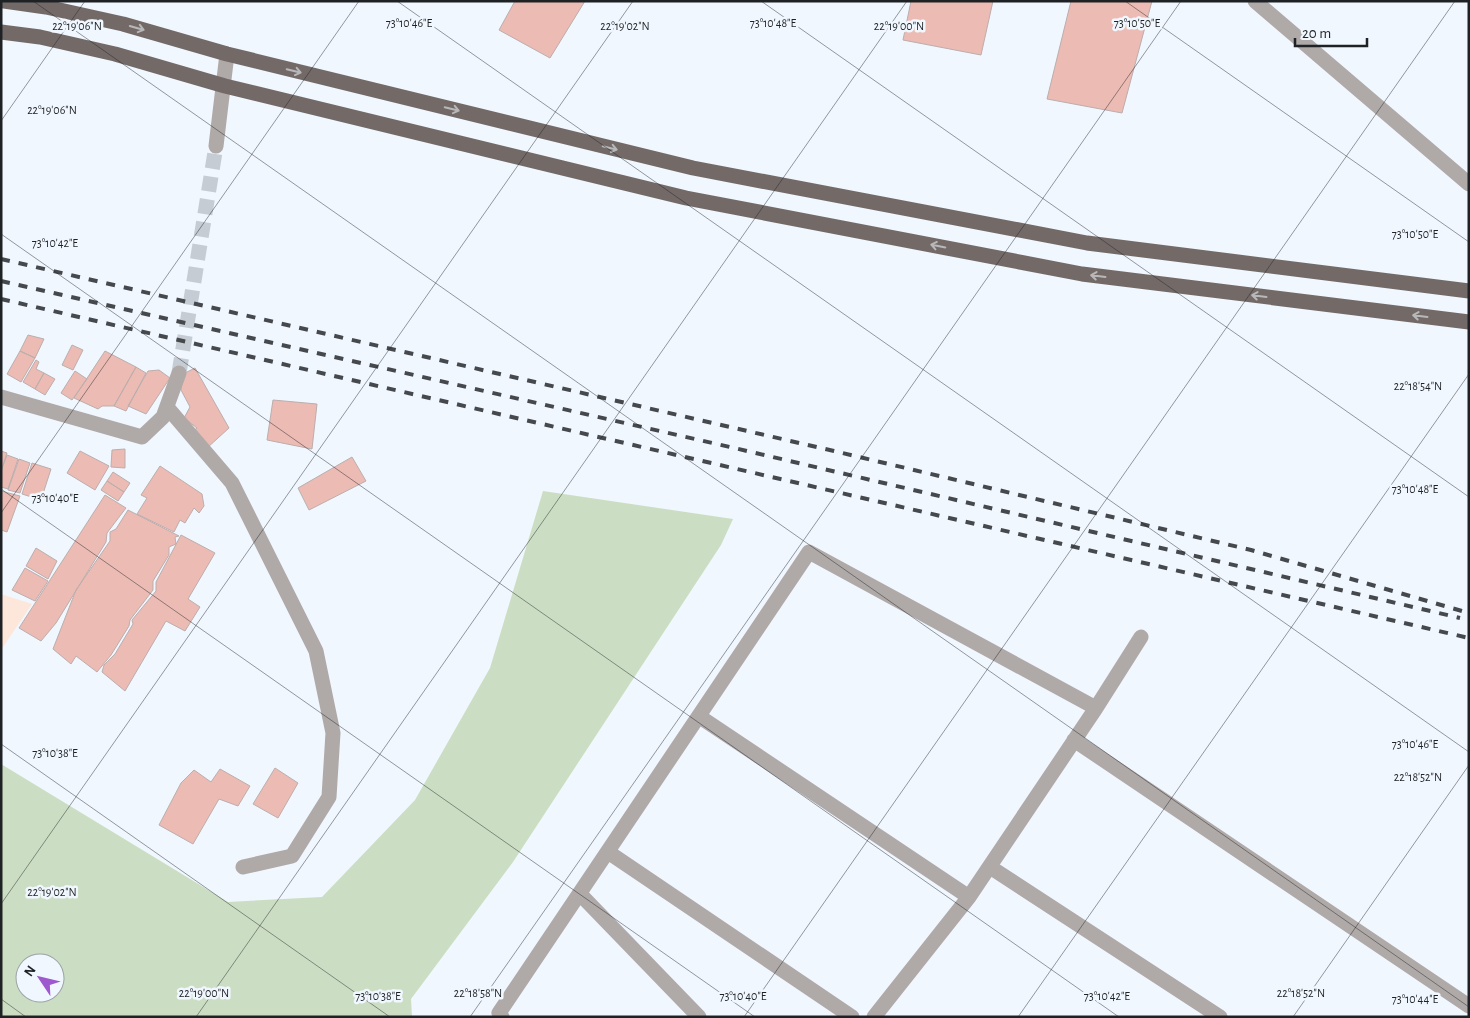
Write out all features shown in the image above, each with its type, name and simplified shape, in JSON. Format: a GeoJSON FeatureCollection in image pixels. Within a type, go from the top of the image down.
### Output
{"type":"FeatureCollection","features":[{"type":"Feature","properties":{"kind":"main road"},"geometry":{"type":"LineString","coordinates":[[4,1],[46,7],[123,24],[227,54],[693,168],[1087,243],[1469,290]]}},
{"type":"Feature","properties":{"kind":"main road"},"geometry":{"type":"LineString","coordinates":[[1,32],[40,37],[115,54],[225,86],[686,198],[1082,274],[1469,322]]}},
{"type":"Feature","properties":{"kind":"street"},"geometry":{"type":"LineString","coordinates":[[1255,1],[1469,184]]}},
{"type":"Feature","properties":{"kind":"street"},"geometry":{"type":"LineString","coordinates":[[216,146],[225,86],[227,54]]}},
{"type":"Feature","properties":{"kind":"street"},"geometry":{"type":"LineString","coordinates":[[1,397],[142,437],[163,417],[179,373]]}},
{"type":"Feature","properties":{"kind":"street"},"geometry":{"type":"LineString","coordinates":[[166,407],[232,483],[316,651],[333,733],[329,797],[292,856],[243,867]]}},
{"type":"Feature","properties":{"kind":"street"},"geometry":{"type":"LineString","coordinates":[[502,1017],[499,1013],[700,717],[809,552],[1096,708]]}},
{"type":"Feature","properties":{"kind":"street"},"geometry":{"type":"LineString","coordinates":[[874,1017],[969,897],[1096,708],[1141,637]]}},
{"type":"Feature","properties":{"kind":"street"},"geometry":{"type":"LineString","coordinates":[[700,717],[969,897]]}},
{"type":"Feature","properties":{"kind":"street"},"geometry":{"type":"LineString","coordinates":[[1074,740],[1469,1006]]}},
{"type":"Feature","properties":{"kind":"street"},"geometry":{"type":"LineString","coordinates":[[608,852],[852,1017]]}},
{"type":"Feature","properties":{"kind":"street"},"geometry":{"type":"LineString","coordinates":[[990,866],[1220,1017]]}},
{"type":"Feature","properties":{"kind":"street"},"geometry":{"type":"LineString","coordinates":[[580,894],[700,1017]]}},
{"type":"Feature","properties":{"kind":"shaded area"},"geometry":{"type":"Polygon","coordinates":[[[1,594],[32,604],[1,650],[1,594]]]}},
{"type":"Feature","properties":{"kind":"green space"},"geometry":{"type":"Polygon","coordinates":[[[543,491],[733,519],[721,545],[513,862],[411,999],[412,1017],[1,1017],[1,764],[228,902],[322,897],[415,800],[490,668],[543,491]]]}},
{"type":"Feature","properties":{"kind":"building"},"geometry":{"type":"Polygon","coordinates":[[[515,1],[585,1],[550,58],[499,30],[515,1]]]}},
{"type":"Feature","properties":{"kind":"building"},"geometry":{"type":"Polygon","coordinates":[[[911,1],[993,1],[981,55],[903,40],[911,1]]]}},
{"type":"Feature","properties":{"kind":"building"},"geometry":{"type":"Polygon","coordinates":[[[1071,1],[1152,1],[1122,113],[1047,99],[1071,1]]]}},
{"type":"Feature","properties":{"kind":"building"},"geometry":{"type":"Polygon","coordinates":[[[28,335],[44,339],[35,358],[20,351],[28,335]]]}},
{"type":"Feature","properties":{"kind":"building"},"geometry":{"type":"Polygon","coordinates":[[[72,345],[83,350],[73,370],[62,365],[72,345]]]}},
{"type":"Feature","properties":{"kind":"building"},"geometry":{"type":"Polygon","coordinates":[[[20,351],[35,358],[21,382],[7,374],[20,351]]]}},
{"type":"Feature","properties":{"kind":"building"},"geometry":{"type":"Polygon","coordinates":[[[105,351],[136,367],[114,406],[102,406],[98,409],[74,398],[105,351]]]}},
{"type":"Feature","properties":{"kind":"building"},"geometry":{"type":"Polygon","coordinates":[[[36,360],[39,362],[36,369],[44,373],[35,389],[23,382],[36,360]]]}},
{"type":"Feature","properties":{"kind":"building"},"geometry":{"type":"Polygon","coordinates":[[[136,367],[146,373],[126,411],[114,406],[136,367]]]}},
{"type":"Feature","properties":{"kind":"building"},"geometry":{"type":"Polygon","coordinates":[[[195,368],[229,428],[207,448],[191,433],[197,428],[184,418],[190,407],[181,390],[183,374],[195,368]]]}},
{"type":"Feature","properties":{"kind":"building"},"geometry":{"type":"Polygon","coordinates":[[[159,370],[170,378],[146,414],[128,406],[148,371],[159,370]]]}},
{"type":"Feature","properties":{"kind":"building"},"geometry":{"type":"Polygon","coordinates":[[[75,371],[87,379],[72,400],[61,393],[75,371]]]}},
{"type":"Feature","properties":{"kind":"building"},"geometry":{"type":"Polygon","coordinates":[[[44,373],[55,379],[45,395],[35,389],[44,373]]]}},
{"type":"Feature","properties":{"kind":"building"},"geometry":{"type":"Polygon","coordinates":[[[273,400],[317,404],[312,449],[267,440],[273,400]]]}},
{"type":"Feature","properties":{"kind":"building"},"geometry":{"type":"Polygon","coordinates":[[[125,449],[125,468],[111,467],[112,450],[125,449]]]}},
{"type":"Feature","properties":{"kind":"building"},"geometry":{"type":"Polygon","coordinates":[[[1,451],[7,453],[1,471],[1,451]]]}},
{"type":"Feature","properties":{"kind":"building"},"geometry":{"type":"Polygon","coordinates":[[[80,451],[109,466],[95,490],[67,473],[80,451]]]}},
{"type":"Feature","properties":{"kind":"building"},"geometry":{"type":"Polygon","coordinates":[[[7,455],[18,459],[8,489],[1,487],[1,471],[7,455]]]}},
{"type":"Feature","properties":{"kind":"building"},"geometry":{"type":"Polygon","coordinates":[[[352,457],[366,481],[309,510],[298,488],[352,457]]]}},
{"type":"Feature","properties":{"kind":"building"},"geometry":{"type":"Polygon","coordinates":[[[19,459],[30,463],[20,493],[8,490],[19,459]]]}},
{"type":"Feature","properties":{"kind":"building"},"geometry":{"type":"Polygon","coordinates":[[[32,463],[51,469],[41,500],[22,494],[32,463]]]}},
{"type":"Feature","properties":{"kind":"building"},"geometry":{"type":"Polygon","coordinates":[[[160,466],[202,494],[204,506],[199,513],[194,508],[185,523],[180,520],[174,532],[137,514],[147,498],[141,495],[160,466]]]}},
{"type":"Feature","properties":{"kind":"building"},"geometry":{"type":"Polygon","coordinates":[[[113,472],[130,483],[124,492],[107,481],[113,472]]]}},
{"type":"Feature","properties":{"kind":"building"},"geometry":{"type":"Polygon","coordinates":[[[107,481],[124,492],[118,501],[101,490],[107,481]]]}},
{"type":"Feature","properties":{"kind":"building"},"geometry":{"type":"Polygon","coordinates":[[[1,491],[20,496],[7,532],[1,530],[1,491]]]}},
{"type":"Feature","properties":{"kind":"building"},"geometry":{"type":"Polygon","coordinates":[[[105,495],[126,508],[107,533],[106,542],[56,623],[41,641],[19,628],[105,495]]]}},
{"type":"Feature","properties":{"kind":"building"},"geometry":{"type":"Polygon","coordinates":[[[128,510],[179,536],[175,537],[176,544],[169,547],[169,555],[153,581],[153,590],[130,620],[129,626],[111,655],[97,672],[76,656],[71,664],[53,649],[76,590],[110,541],[110,532],[116,529],[128,510]]]}},
{"type":"Feature","properties":{"kind":"building"},"geometry":{"type":"Polygon","coordinates":[[[181,535],[215,553],[188,599],[200,607],[185,631],[166,621],[125,691],[102,672],[104,665],[115,654],[133,624],[132,620],[156,591],[156,582],[181,535]]]}},
{"type":"Feature","properties":{"kind":"building"},"geometry":{"type":"Polygon","coordinates":[[[36,548],[57,561],[48,579],[26,566],[36,548]]]}},
{"type":"Feature","properties":{"kind":"building"},"geometry":{"type":"Polygon","coordinates":[[[25,568],[48,581],[35,601],[12,590],[25,568]]]}},
{"type":"Feature","properties":{"kind":"building"},"geometry":{"type":"Polygon","coordinates":[[[275,768],[298,783],[278,818],[253,804],[275,768]]]}},
{"type":"Feature","properties":{"kind":"building"},"geometry":{"type":"Polygon","coordinates":[[[220,769],[250,786],[238,806],[219,799],[193,844],[159,825],[181,783],[194,770],[211,782],[220,769]]]}},
{"type":"Feature","properties":{"kind":"tunnel"},"geometry":{"type":"LineString","coordinates":[[179,373],[216,146]]}},
{"type":"Feature","properties":{"kind":"railway"},"geometry":{"type":"LineString","coordinates":[[1,259],[834,451],[1251,550],[1469,613]]}},
{"type":"Feature","properties":{"kind":"railway"},"geometry":{"type":"LineString","coordinates":[[1,281],[730,447],[1460,618]]}},
{"type":"Feature","properties":{"kind":"railway"},"geometry":{"type":"LineString","coordinates":[[1,299],[1469,638]]}}]}
